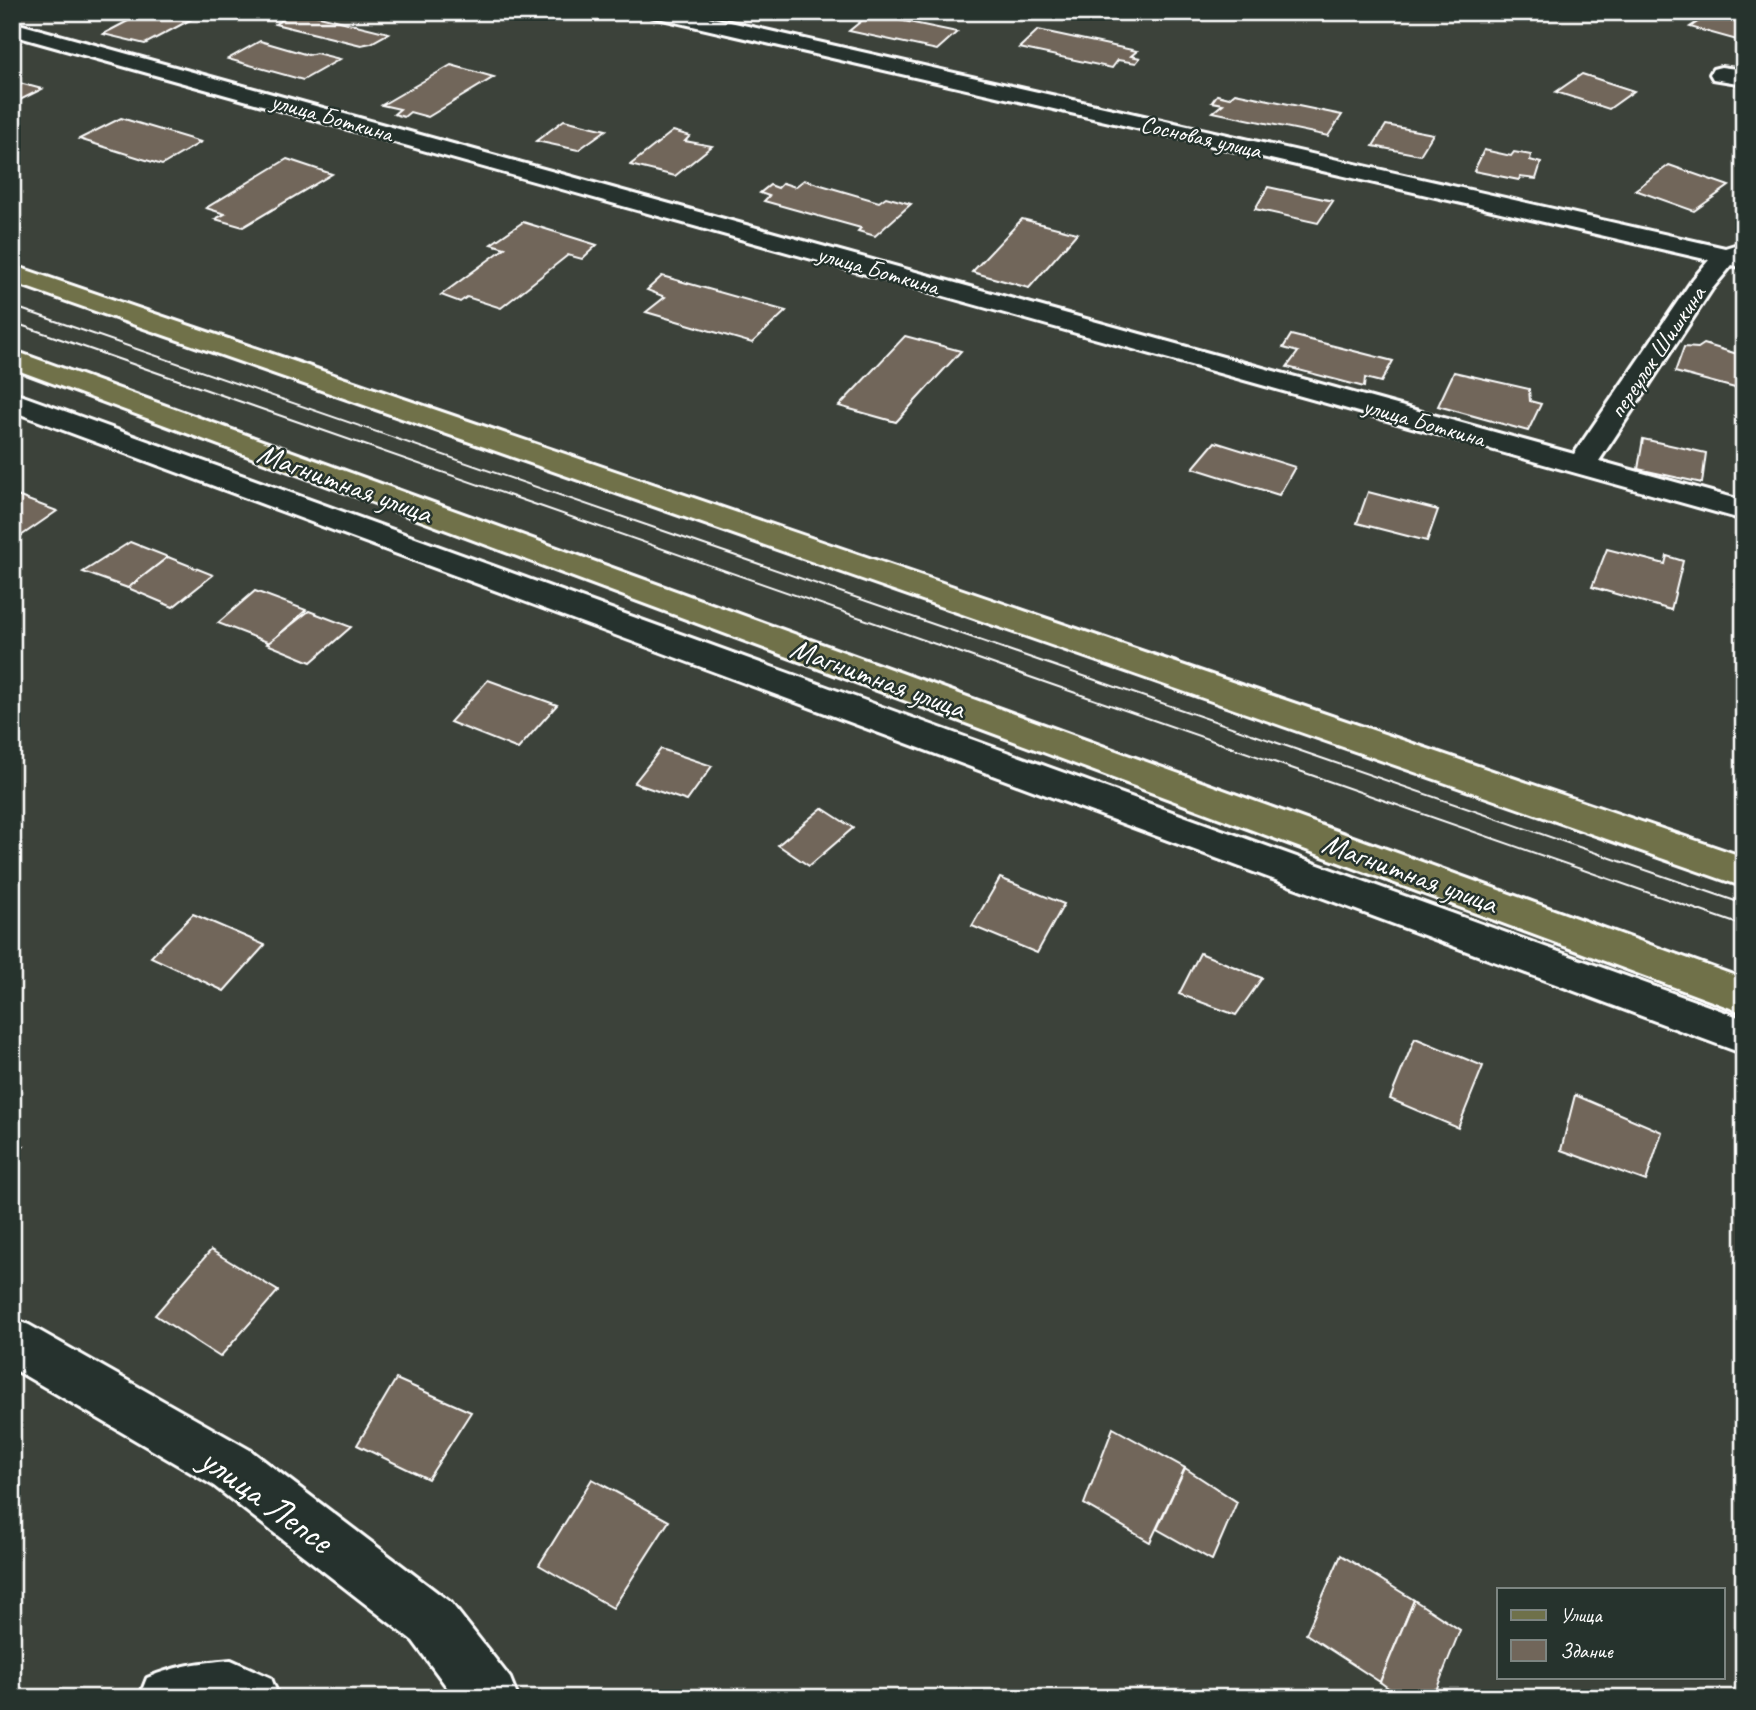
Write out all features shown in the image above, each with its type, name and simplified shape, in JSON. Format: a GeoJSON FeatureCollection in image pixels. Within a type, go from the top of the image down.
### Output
{"type":"FeatureCollection","features":[{"type":"Feature","properties":{"kind":"main road"},"geometry":{"type":"LineString","coordinates":[[12,273],[1744,872]]}},
{"type":"Feature","properties":{"kind":"main road","name":"Магнитная улица"},"geometry":{"type":"LineString","coordinates":[[12,358],[1744,996]]}},
{"type":"Feature","properties":{"kind":"street","name":"Сосновая улица"},"geometry":{"type":"LineString","coordinates":[[658,12],[1738,256]]}},
{"type":"Feature","properties":{"kind":"street","name":"улица Боткина"},"geometry":{"type":"LineString","coordinates":[[12,28],[1744,511]]}},
{"type":"Feature","properties":{"kind":"street","name":"переулок Шишкина"},"geometry":{"type":"LineString","coordinates":[[1581,466],[1702,285],[1738,256]]}},
{"type":"Feature","properties":{"kind":"street"},"geometry":{"type":"LineString","coordinates":[[12,401],[1744,1037]]}},
{"type":"Feature","properties":{"kind":"street","name":"улица Лепсе"},"geometry":{"type":"LineString","coordinates":[[12,1341],[232,1468],[432,1622],[489,1698]]}},
{"type":"Feature","properties":{"kind":"street"},"geometry":{"type":"LineString","coordinates":[[167,1698],[185,1692],[232,1688],[251,1698]]}},
{"type":"Feature","properties":{"kind":"building"},"geometry":{"type":"Polygon","coordinates":[[[145,12],[205,12],[145,44],[103,34],[145,12]]]}},
{"type":"Feature","properties":{"kind":"building"},"geometry":{"type":"Polygon","coordinates":[[[295,12],[389,33],[371,43],[361,45],[275,24],[295,12]]]}},
{"type":"Feature","properties":{"kind":"building"},"geometry":{"type":"Polygon","coordinates":[[[1713,12],[1744,21],[1744,42],[1690,27],[1713,12]]]}},
{"type":"Feature","properties":{"kind":"building"},"geometry":{"type":"Polygon","coordinates":[[[870,14],[957,32],[937,50],[849,31],[870,14]]]}},
{"type":"Feature","properties":{"kind":"building"},"geometry":{"type":"Polygon","coordinates":[[[1038,30],[1137,51],[1131,56],[1140,58],[1136,63],[1118,60],[1112,68],[1019,48],[1038,30]]]}},
{"type":"Feature","properties":{"kind":"building"},"geometry":{"type":"Polygon","coordinates":[[[260,41],[308,55],[316,53],[340,59],[303,80],[228,59],[260,41]]]}},
{"type":"Feature","properties":{"kind":"building"},"geometry":{"type":"Polygon","coordinates":[[[451,65],[494,77],[428,117],[410,112],[404,117],[394,114],[400,109],[382,105],[451,65]]]}},
{"type":"Feature","properties":{"kind":"building"},"geometry":{"type":"Polygon","coordinates":[[[1582,74],[1634,91],[1609,109],[1556,92],[1582,74]]]}},
{"type":"Feature","properties":{"kind":"building"},"geometry":{"type":"Polygon","coordinates":[[[12,81],[42,89],[12,104],[12,81]]]}},
{"type":"Feature","properties":{"kind":"building"},"geometry":{"type":"Polygon","coordinates":[[[1235,93],[1342,115],[1328,136],[1213,112],[1223,104],[1212,102],[1217,95],[1229,98],[1235,93]]]}},
{"type":"Feature","properties":{"kind":"building"},"geometry":{"type":"Polygon","coordinates":[[[121,118],[201,142],[162,165],[79,139],[121,118]]]}},
{"type":"Feature","properties":{"kind":"building"},"geometry":{"type":"Polygon","coordinates":[[[564,120],[606,130],[578,150],[536,141],[564,120]]]}},
{"type":"Feature","properties":{"kind":"building"},"geometry":{"type":"Polygon","coordinates":[[[1386,125],[1433,134],[1420,155],[1373,146],[1386,125]]]}},
{"type":"Feature","properties":{"kind":"building"},"geometry":{"type":"Polygon","coordinates":[[[673,131],[690,136],[685,141],[712,146],[675,176],[630,165],[673,131]]]}},
{"type":"Feature","properties":{"kind":"building"},"geometry":{"type":"Polygon","coordinates":[[[1484,150],[1511,156],[1514,152],[1531,155],[1530,160],[1541,163],[1536,179],[1520,177],[1519,180],[1474,171],[1484,150]]]}},
{"type":"Feature","properties":{"kind":"building"},"geometry":{"type":"Polygon","coordinates":[[[287,159],[332,174],[243,227],[215,219],[225,214],[206,208],[287,159]]]}},
{"type":"Feature","properties":{"kind":"building"},"geometry":{"type":"Polygon","coordinates":[[[1669,165],[1729,186],[1694,211],[1635,190],[1669,165]]]}},
{"type":"Feature","properties":{"kind":"building"},"geometry":{"type":"Polygon","coordinates":[[[804,180],[879,202],[886,197],[911,204],[875,236],[858,231],[861,228],[764,201],[769,196],[760,193],[770,185],[778,188],[783,183],[795,187],[804,180]]]}},
{"type":"Feature","properties":{"kind":"building"},"geometry":{"type":"Polygon","coordinates":[[[1268,187],[1333,201],[1318,223],[1255,209],[1268,187]]]}},
{"type":"Feature","properties":{"kind":"building"},"geometry":{"type":"Polygon","coordinates":[[[1022,219],[1077,233],[1029,288],[972,272],[1022,219]]]}},
{"type":"Feature","properties":{"kind":"building"},"geometry":{"type":"Polygon","coordinates":[[[523,222],[597,245],[582,259],[568,255],[501,308],[467,297],[460,302],[441,295],[505,248],[491,244],[523,222]]]}},
{"type":"Feature","properties":{"kind":"building"},"geometry":{"type":"Polygon","coordinates":[[[662,276],[786,311],[752,343],[646,312],[665,297],[647,290],[662,276]]]}},
{"type":"Feature","properties":{"kind":"building"},"geometry":{"type":"Polygon","coordinates":[[[1291,335],[1393,361],[1381,382],[1365,378],[1364,387],[1287,367],[1298,352],[1283,348],[1291,335]]]}},
{"type":"Feature","properties":{"kind":"building"},"geometry":{"type":"Polygon","coordinates":[[[905,336],[961,351],[896,422],[839,406],[905,336]]]}},
{"type":"Feature","properties":{"kind":"building"},"geometry":{"type":"Polygon","coordinates":[[[1704,344],[1744,356],[1735,388],[1675,372],[1684,347],[1698,348],[1704,344]]]}},
{"type":"Feature","properties":{"kind":"building"},"geometry":{"type":"Polygon","coordinates":[[[1454,372],[1529,389],[1530,401],[1541,404],[1528,431],[1438,406],[1454,372]]]}},
{"type":"Feature","properties":{"kind":"building"},"geometry":{"type":"Polygon","coordinates":[[[1643,439],[1706,453],[1702,483],[1638,469],[1643,439]]]}},
{"type":"Feature","properties":{"kind":"building"},"geometry":{"type":"Polygon","coordinates":[[[1215,442],[1295,467],[1279,495],[1193,468],[1215,442]]]}},
{"type":"Feature","properties":{"kind":"building"},"geometry":{"type":"Polygon","coordinates":[[[1368,492],[1438,510],[1427,541],[1357,523],[1368,492]]]}},
{"type":"Feature","properties":{"kind":"building"},"geometry":{"type":"Polygon","coordinates":[[[12,494],[57,511],[18,538],[12,536],[12,494]]]}},
{"type":"Feature","properties":{"kind":"building"},"geometry":{"type":"Polygon","coordinates":[[[130,542],[168,557],[128,588],[83,572],[130,542]]]}},
{"type":"Feature","properties":{"kind":"building"},"geometry":{"type":"Polygon","coordinates":[[[1607,549],[1665,564],[1667,556],[1683,561],[1671,610],[1592,587],[1607,549]]]}},
{"type":"Feature","properties":{"kind":"building"},"geometry":{"type":"Polygon","coordinates":[[[168,557],[213,575],[173,607],[128,588],[168,557]]]}},
{"type":"Feature","properties":{"kind":"building"},"geometry":{"type":"Polygon","coordinates":[[[255,591],[306,610],[270,643],[218,623],[255,591]]]}},
{"type":"Feature","properties":{"kind":"building"},"geometry":{"type":"Polygon","coordinates":[[[309,611],[351,627],[311,662],[267,644],[309,611]]]}},
{"type":"Feature","properties":{"kind":"building"},"geometry":{"type":"Polygon","coordinates":[[[488,680],[557,705],[518,749],[450,722],[488,680]]]}},
{"type":"Feature","properties":{"kind":"building"},"geometry":{"type":"Polygon","coordinates":[[[661,749],[712,766],[687,801],[634,783],[661,749]]]}},
{"type":"Feature","properties":{"kind":"building"},"geometry":{"type":"Polygon","coordinates":[[[822,808],[853,828],[809,866],[778,845],[822,808]]]}},
{"type":"Feature","properties":{"kind":"building"},"geometry":{"type":"Polygon","coordinates":[[[1000,878],[1064,904],[1037,953],[972,926],[1000,878]]]}},
{"type":"Feature","properties":{"kind":"building"},"geometry":{"type":"Polygon","coordinates":[[[193,914],[265,945],[224,991],[151,957],[193,914]]]}},
{"type":"Feature","properties":{"kind":"building"},"geometry":{"type":"Polygon","coordinates":[[[1200,953],[1262,978],[1236,1015],[1179,994],[1200,953]]]}},
{"type":"Feature","properties":{"kind":"building"},"geometry":{"type":"Polygon","coordinates":[[[1415,1038],[1483,1066],[1458,1128],[1390,1099],[1415,1038]]]}},
{"type":"Feature","properties":{"kind":"building"},"geometry":{"type":"Polygon","coordinates":[[[1575,1095],[1662,1132],[1646,1181],[1561,1150],[1575,1095]]]}},
{"type":"Feature","properties":{"kind":"building"},"geometry":{"type":"Polygon","coordinates":[[[12,1140],[24,1146],[12,1158],[12,1140]]]}},
{"type":"Feature","properties":{"kind":"building"},"geometry":{"type":"Polygon","coordinates":[[[211,1250],[278,1291],[220,1357],[155,1315],[211,1250]]]}},
{"type":"Feature","properties":{"kind":"building"},"geometry":{"type":"Polygon","coordinates":[[[396,1379],[471,1412],[428,1479],[357,1445],[396,1379]]]}},
{"type":"Feature","properties":{"kind":"building"},"geometry":{"type":"Polygon","coordinates":[[[1113,1428],[1185,1468],[1150,1542],[1084,1504],[1113,1428]]]}},
{"type":"Feature","properties":{"kind":"building"},"geometry":{"type":"Polygon","coordinates":[[[1185,1468],[1237,1502],[1212,1560],[1157,1529],[1185,1468]]]}},
{"type":"Feature","properties":{"kind":"building"},"geometry":{"type":"Polygon","coordinates":[[[592,1479],[669,1521],[613,1608],[539,1565],[592,1479]]]}},
{"type":"Feature","properties":{"kind":"building"},"geometry":{"type":"Polygon","coordinates":[[[1341,1555],[1414,1600],[1380,1682],[1306,1634],[1341,1555]]]}},
{"type":"Feature","properties":{"kind":"building"},"geometry":{"type":"Polygon","coordinates":[[[1414,1600],[1460,1630],[1433,1698],[1402,1698],[1380,1682],[1414,1600]]]}},
{"type":"Feature","properties":{"kind":"tram line"},"geometry":{"type":"LineString","coordinates":[[12,306],[1744,904]]}},
{"type":"Feature","properties":{"kind":"tram line"},"geometry":{"type":"LineString","coordinates":[[12,322],[1744,926]]}}]}
